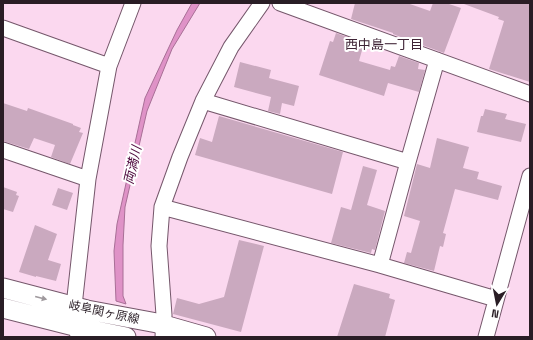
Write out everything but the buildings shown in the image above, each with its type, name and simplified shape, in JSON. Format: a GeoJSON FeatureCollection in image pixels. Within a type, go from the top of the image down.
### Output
{"type":"FeatureCollection","features":[{"type":"Feature","properties":{"kind":"main road","name":"岐阜関ヶ原線"},"geometry":{"type":"LineString","coordinates":[[3,288],[161,329],[206,337]]}},
{"type":"Feature","properties":{"kind":"main road","name":"岐阜関ヶ原線"},"geometry":{"type":"LineString","coordinates":[[3,308],[79,330],[126,337]]}},
{"type":"Feature","properties":{"kind":"street"},"geometry":{"type":"LineString","coordinates":[[79,330],[88,180],[109,66],[133,3]]}},
{"type":"Feature","properties":{"kind":"street"},"geometry":{"type":"LineString","coordinates":[[161,329],[164,315],[159,246],[162,207],[180,157],[203,102],[231,47],[262,3]]}},
{"type":"Feature","properties":{"kind":"street"},"geometry":{"type":"LineString","coordinates":[[280,3],[530,94]]}},
{"type":"Feature","properties":{"kind":"street"},"geometry":{"type":"LineString","coordinates":[[3,28],[109,66]]}},
{"type":"Feature","properties":{"kind":"street"},"geometry":{"type":"LineString","coordinates":[[380,265],[437,60]]}},
{"type":"Feature","properties":{"kind":"street"},"geometry":{"type":"LineString","coordinates":[[203,102],[408,162]]}},
{"type":"Feature","properties":{"kind":"street"},"geometry":{"type":"LineString","coordinates":[[3,150],[88,180]]}},
{"type":"Feature","properties":{"kind":"street"},"geometry":{"type":"LineString","coordinates":[[486,337],[528,193],[530,176]]}},
{"type":"Feature","properties":{"kind":"street"},"geometry":{"type":"LineString","coordinates":[[162,207],[380,265],[496,299]]}},
{"type":"Feature","properties":{"kind":"water","name":"両満川"},"geometry":{"type":"Polygon","coordinates":[[[192,3],[200,3],[172,49],[147,111],[125,207],[123,296],[126,304],[116,301],[114,251],[117,224],[145,98],[177,30],[192,3]]]}},
{"type":"Feature","properties":{"kind":"district","name":"西中島一丁目"},"geometry":{"type":"Point","coordinates":[384,44]}}]}
